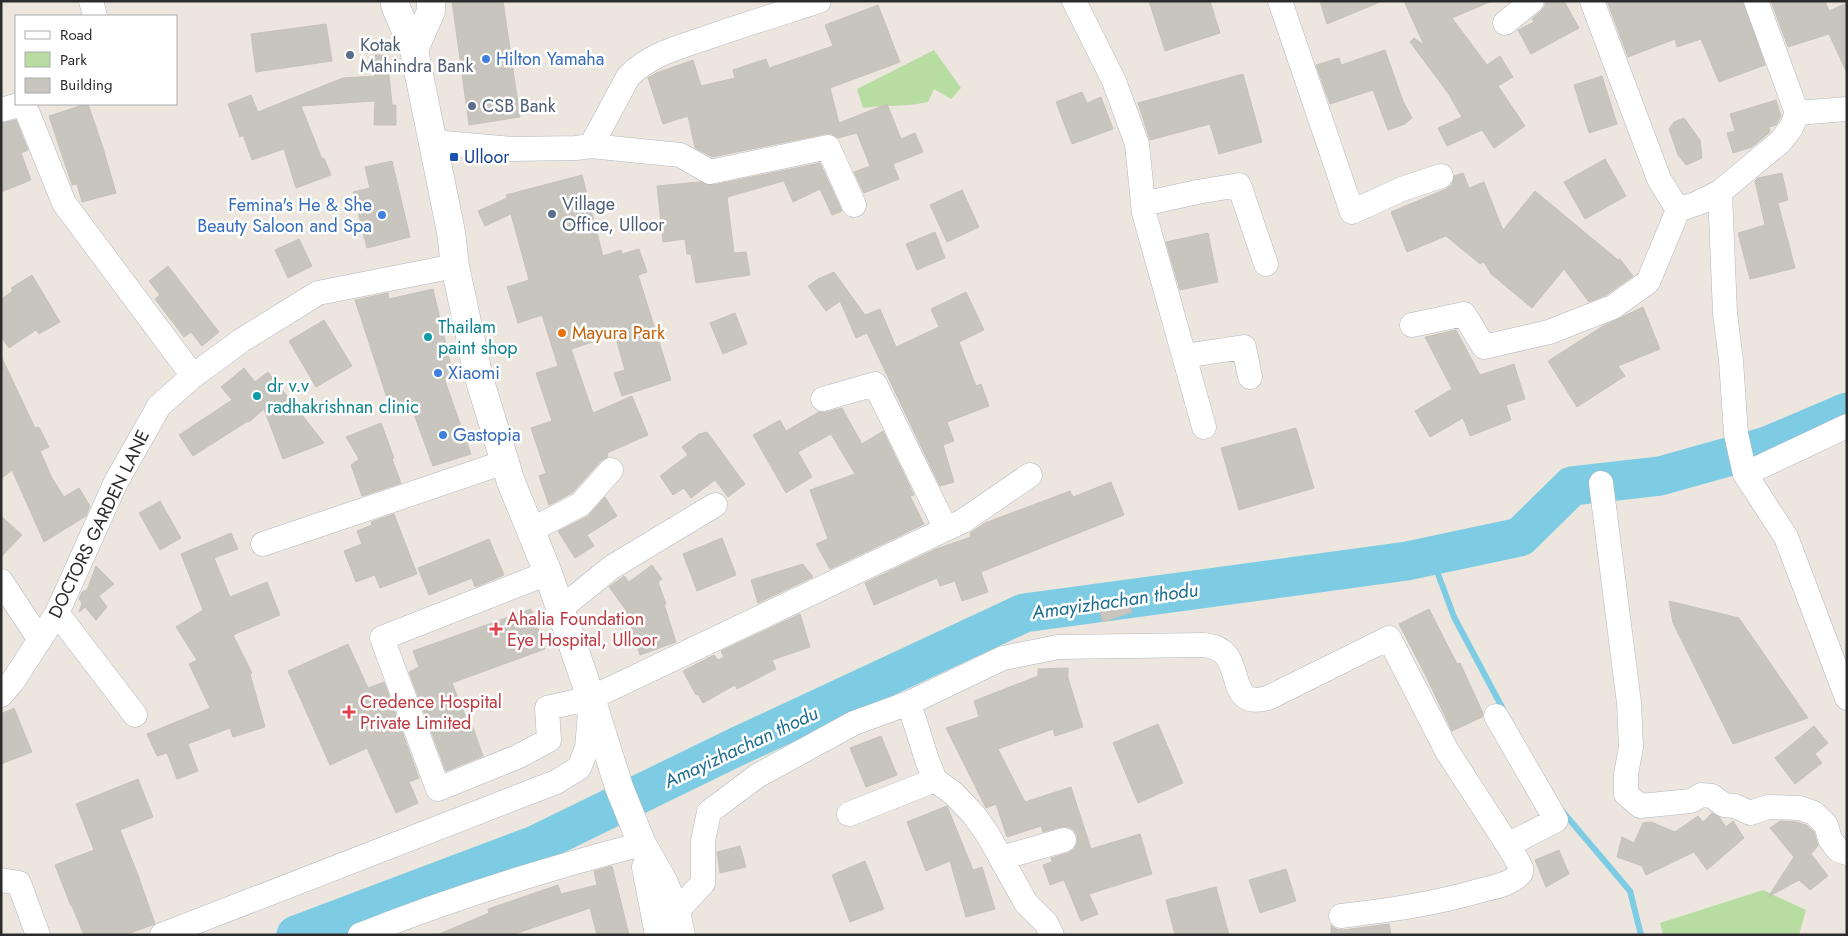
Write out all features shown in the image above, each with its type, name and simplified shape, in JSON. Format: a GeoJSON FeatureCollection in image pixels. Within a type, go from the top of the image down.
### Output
{"type":"FeatureCollection","features":[{"type":"Feature","properties":{"kind":"main road"},"geometry":{"type":"LineString","coordinates":[[395,1],[414,50],[433,142],[455,266],[479,378],[505,462],[548,573],[619,787],[640,838],[664,883],[666,929]]}},
{"type":"Feature","properties":{"kind":"main road"},"geometry":{"type":"LineString","coordinates":[[414,50],[431,10],[431,1]]}},
{"type":"Feature","properties":{"kind":"street"},"geometry":{"type":"LineString","coordinates":[[91,1],[95,15]]}},
{"type":"Feature","properties":{"kind":"street"},"geometry":{"type":"LineString","coordinates":[[591,146],[628,77],[636,68],[654,56],[750,22],[819,1]]}},
{"type":"Feature","properties":{"kind":"street"},"geometry":{"type":"LineString","coordinates":[[1074,1],[1114,82],[1137,144],[1144,213],[1204,427]]}},
{"type":"Feature","properties":{"kind":"street"},"geometry":{"type":"LineString","coordinates":[[1280,1],[1352,212],[1402,190],[1441,176]]}},
{"type":"Feature","properties":{"kind":"street"},"geometry":{"type":"LineString","coordinates":[[1505,23],[1532,1]]}},
{"type":"Feature","properties":{"kind":"street"},"geometry":{"type":"LineString","coordinates":[[1592,1],[1660,179],[1678,210]]}},
{"type":"Feature","properties":{"kind":"street"},"geometry":{"type":"LineString","coordinates":[[1412,325],[1464,314],[1484,347],[1549,332],[1614,307],[1648,282],[1678,210],[1720,192],[1780,142],[1791,128],[1797,113],[1756,1]]}},
{"type":"Feature","properties":{"kind":"street"},"geometry":{"type":"LineString","coordinates":[[1,110],[19,105]]}},
{"type":"Feature","properties":{"kind":"street"},"geometry":{"type":"LineString","coordinates":[[23,105],[64,203],[193,376]]}},
{"type":"Feature","properties":{"kind":"street"},"geometry":{"type":"LineString","coordinates":[[1797,113],[1847,109]]}},
{"type":"Feature","properties":{"kind":"street"},"geometry":{"type":"LineString","coordinates":[[433,142],[512,149],[591,146],[680,155],[710,172],[828,147],[854,205]]}},
{"type":"Feature","properties":{"kind":"street"},"geometry":{"type":"LineString","coordinates":[[1143,204],[1239,185],[1266,264]]}},
{"type":"Feature","properties":{"kind":"street"},"geometry":{"type":"LineString","coordinates":[[1720,192],[1725,313],[1736,434],[1745,474],[1786,537],[1847,698]]}},
{"type":"Feature","properties":{"kind":"street","name":"DOCTORS GARDEN LANE"},"geometry":{"type":"LineString","coordinates":[[1,695],[13,681],[57,613],[116,482],[159,406],[193,376],[242,340],[318,293],[455,266]]}},
{"type":"Feature","properties":{"kind":"street"},"geometry":{"type":"LineString","coordinates":[[1184,356],[1244,347],[1250,377]]}},
{"type":"Feature","properties":{"kind":"street"},"geometry":{"type":"LineString","coordinates":[[822,399],[875,384],[946,529]]}},
{"type":"Feature","properties":{"kind":"street"},"geometry":{"type":"LineString","coordinates":[[1745,474],[1847,426]]}},
{"type":"Feature","properties":{"kind":"street"},"geometry":{"type":"LineString","coordinates":[[263,544],[505,462]]}},
{"type":"Feature","properties":{"kind":"street"},"geometry":{"type":"LineString","coordinates":[[531,530],[581,504],[611,470]]}},
{"type":"Feature","properties":{"kind":"street"},"geometry":{"type":"LineString","coordinates":[[548,573],[382,638],[438,789],[517,758],[549,740],[547,708],[591,698],[963,521],[1030,475]]}},
{"type":"Feature","properties":{"kind":"street"},"geometry":{"type":"LineString","coordinates":[[1602,483],[1629,703],[1631,747],[1626,774],[1626,794],[1640,806],[1691,801],[1701,795],[1712,796],[1724,805],[1735,806],[1750,813],[1768,807],[1800,808],[1814,814],[1826,825],[1830,838],[1838,850],[1847,853]]}},
{"type":"Feature","properties":{"kind":"street"},"geometry":{"type":"LineString","coordinates":[[560,609],[612,566],[715,505]]}},
{"type":"Feature","properties":{"kind":"street"},"geometry":{"type":"LineString","coordinates":[[1,581],[40,640]]}},
{"type":"Feature","properties":{"kind":"street"},"geometry":{"type":"LineString","coordinates":[[57,613],[135,715]]}},
{"type":"Feature","properties":{"kind":"street"},"geometry":{"type":"LineString","coordinates":[[666,929],[703,883],[703,841],[708,812],[757,776],[846,728],[908,703],[1004,658],[1058,647],[1204,645],[1216,648],[1224,653],[1240,692],[1250,700],[1259,701],[1389,638],[1448,751],[1508,845],[1521,870],[1518,876],[1506,883],[1461,896],[1408,908],[1341,916]]}},
{"type":"Feature","properties":{"kind":"street"},"geometry":{"type":"LineString","coordinates":[[162,935],[556,782],[579,768],[587,748],[591,698]]}},
{"type":"Feature","properties":{"kind":"street"},"geometry":{"type":"LineString","coordinates":[[908,703],[935,780],[954,793],[974,815],[1026,903],[1046,923],[1052,935]]}},
{"type":"Feature","properties":{"kind":"street"},"geometry":{"type":"LineString","coordinates":[[1496,716],[1556,820],[1508,845]]}},
{"type":"Feature","properties":{"kind":"street"},"geometry":{"type":"LineString","coordinates":[[849,814],[935,780]]}},
{"type":"Feature","properties":{"kind":"street"},"geometry":{"type":"LineString","coordinates":[[360,935],[488,887],[572,862],[640,838]]}},
{"type":"Feature","properties":{"kind":"street"},"geometry":{"type":"LineString","coordinates":[[1001,858],[1064,840]]}},
{"type":"Feature","properties":{"kind":"street"},"geometry":{"type":"LineString","coordinates":[[1,880],[19,883],[38,935]]}},
{"type":"Feature","properties":{"kind":"green space"},"geometry":{"type":"Polygon","coordinates":[[[934,50],[961,88],[951,99],[934,89],[928,102],[912,105],[863,108],[857,89],[934,50]]]}},
{"type":"Feature","properties":{"kind":"green space"},"geometry":{"type":"Polygon","coordinates":[[[1763,890],[1806,910],[1799,935],[1663,935],[1660,923],[1763,890]]]}},
{"type":"Feature","properties":{"kind":"building","name":"Hilton Yamaha"},"geometry":{"type":"Polygon","coordinates":[[[452,1],[503,1],[520,117],[469,125],[452,1]]]}},
{"type":"Feature","properties":{"kind":"building"},"geometry":{"type":"Polygon","coordinates":[[[1149,1],[1210,1],[1220,33],[1165,51],[1149,1]]]}},
{"type":"Feature","properties":{"kind":"building"},"geometry":{"type":"Polygon","coordinates":[[[1320,1],[1380,1],[1380,2],[1327,24],[1320,1]]]}},
{"type":"Feature","properties":{"kind":"building"},"geometry":{"type":"Polygon","coordinates":[[[1404,1],[1492,1],[1452,18],[1487,65],[1500,56],[1513,77],[1498,86],[1525,126],[1494,148],[1482,130],[1447,146],[1438,128],[1462,117],[1448,93],[1410,42],[1414,38],[1424,45],[1404,1]]]}},
{"type":"Feature","properties":{"kind":"building"},"geometry":{"type":"Polygon","coordinates":[[[1545,1],[1564,1],[1579,28],[1531,54],[1518,30],[1534,22],[1532,19],[1545,6],[1545,1]]]}},
{"type":"Feature","properties":{"kind":"building"},"geometry":{"type":"Polygon","coordinates":[[[1607,1],[1743,1],[1765,65],[1719,82],[1701,39],[1677,47],[1675,39],[1628,57],[1607,1]]]}},
{"type":"Feature","properties":{"kind":"building"},"geometry":{"type":"Polygon","coordinates":[[[1771,1],[1825,1],[1829,11],[1847,3],[1847,73],[1829,34],[1788,47],[1771,1]]]}},
{"type":"Feature","properties":{"kind":"building"},"geometry":{"type":"Polygon","coordinates":[[[878,5],[900,62],[830,88],[839,123],[887,104],[901,139],[915,133],[923,152],[893,164],[899,179],[864,193],[854,172],[870,166],[857,133],[838,138],[832,134],[825,134],[712,157],[695,148],[688,116],[663,124],[648,78],[656,73],[693,60],[701,86],[735,78],[733,70],[766,59],[769,68],[833,46],[825,25],[878,5]]]}},
{"type":"Feature","properties":{"kind":"building"},"geometry":{"type":"Polygon","coordinates":[[[326,24],[332,61],[256,72],[251,34],[326,24]]]}},
{"type":"Feature","properties":{"kind":"building"},"geometry":{"type":"Polygon","coordinates":[[[1385,50],[1403,101],[1412,118],[1405,124],[1388,130],[1373,90],[1330,104],[1316,65],[1339,58],[1341,65],[1385,50]]]}},
{"type":"Feature","properties":{"kind":"building"},"geometry":{"type":"Polygon","coordinates":[[[375,55],[387,55],[392,105],[396,105],[396,125],[374,125],[375,101],[301,106],[322,159],[324,158],[331,175],[296,188],[284,149],[252,160],[243,135],[240,137],[228,104],[251,95],[258,112],[343,78],[375,76],[375,55]]]}},
{"type":"Feature","properties":{"kind":"building"},"geometry":{"type":"Polygon","coordinates":[[[1243,74],[1262,142],[1219,154],[1210,124],[1150,140],[1138,103],[1243,74]]]}},
{"type":"Feature","properties":{"kind":"building"},"geometry":{"type":"Polygon","coordinates":[[[1602,76],[1617,124],[1589,133],[1574,85],[1602,76]]]}},
{"type":"Feature","properties":{"kind":"building"},"geometry":{"type":"Polygon","coordinates":[[[1082,92],[1087,103],[1101,97],[1113,129],[1072,144],[1056,102],[1082,92]]]}},
{"type":"Feature","properties":{"kind":"building"},"geometry":{"type":"Polygon","coordinates":[[[1776,100],[1781,116],[1776,125],[1769,127],[1770,132],[1752,147],[1733,153],[1727,133],[1735,131],[1730,114],[1776,100]]]}},
{"type":"Feature","properties":{"kind":"building"},"geometry":{"type":"Polygon","coordinates":[[[88,105],[116,193],[82,202],[77,184],[72,185],[49,116],[88,105]]]}},
{"type":"Feature","properties":{"kind":"building"},"geometry":{"type":"Polygon","coordinates":[[[1684,118],[1700,140],[1702,158],[1686,165],[1678,155],[1669,129],[1674,122],[1684,118]]]}},
{"type":"Feature","properties":{"kind":"building"},"geometry":{"type":"Polygon","coordinates":[[[16,120],[28,150],[21,153],[31,180],[1,192],[1,123],[16,120]]]}},
{"type":"Feature","properties":{"kind":"building"},"geometry":{"type":"Polygon","coordinates":[[[1605,159],[1626,196],[1585,219],[1564,182],[1605,159]]]}},
{"type":"Feature","properties":{"kind":"building","name":"Femina's He & She Beauty Saloon and Spa"},"geometry":{"type":"Polygon","coordinates":[[[392,161],[410,237],[367,248],[353,192],[370,188],[365,167],[392,161]]]}},
{"type":"Feature","properties":{"kind":"building"},"geometry":{"type":"Polygon","coordinates":[[[820,163],[842,211],[832,215],[820,189],[793,202],[784,181],[727,197],[734,253],[746,252],[750,275],[696,283],[691,254],[687,254],[685,239],[663,242],[657,186],[699,182],[713,185],[820,163]]]}},
{"type":"Feature","properties":{"kind":"building"},"geometry":{"type":"Polygon","coordinates":[[[1463,173],[1469,188],[1484,182],[1503,230],[1535,191],[1618,260],[1620,259],[1633,276],[1606,295],[1589,302],[1564,269],[1532,308],[1491,274],[1484,262],[1480,264],[1446,236],[1407,252],[1391,212],[1446,189],[1452,185],[1454,176],[1463,173]]]}},
{"type":"Feature","properties":{"kind":"building"},"geometry":{"type":"Polygon","coordinates":[[[1782,173],[1788,200],[1778,203],[1795,268],[1750,279],[1738,233],[1765,225],[1755,181],[1758,178],[1782,173]]]}},
{"type":"Feature","properties":{"kind":"building"},"geometry":{"type":"Polygon","coordinates":[[[582,175],[603,256],[621,250],[622,254],[639,249],[647,272],[638,275],[671,380],[622,396],[614,373],[625,370],[615,335],[571,349],[593,413],[632,396],[648,435],[607,453],[608,457],[601,461],[572,493],[549,505],[539,476],[546,473],[531,428],[552,421],[536,373],[558,366],[542,315],[518,323],[507,287],[529,280],[511,214],[485,226],[478,211],[507,198],[506,195],[582,175]]]}},
{"type":"Feature","properties":{"kind":"building"},"geometry":{"type":"Polygon","coordinates":[[[962,190],[979,227],[947,242],[930,205],[962,190]]]}},
{"type":"Feature","properties":{"kind":"building"},"geometry":{"type":"Polygon","coordinates":[[[935,232],[945,258],[917,270],[906,244],[935,232]]]}},
{"type":"Feature","properties":{"kind":"building"},"geometry":{"type":"Polygon","coordinates":[[[1208,233],[1218,282],[1180,290],[1166,242],[1208,233]]]}},
{"type":"Feature","properties":{"kind":"building"},"geometry":{"type":"Polygon","coordinates":[[[299,239],[312,266],[288,278],[275,250],[299,239]]]}},
{"type":"Feature","properties":{"kind":"building"},"geometry":{"type":"Polygon","coordinates":[[[168,266],[219,332],[202,346],[191,332],[184,337],[155,299],[160,295],[149,281],[168,266]]]}},
{"type":"Feature","properties":{"kind":"building"},"geometry":{"type":"Polygon","coordinates":[[[834,272],[865,315],[880,309],[896,347],[939,327],[931,309],[966,292],[984,330],[959,342],[976,386],[981,384],[989,406],[947,422],[954,441],[943,445],[954,482],[940,486],[867,333],[856,338],[840,301],[826,311],[808,286],[834,272]]]}},
{"type":"Feature","properties":{"kind":"building"},"geometry":{"type":"Polygon","coordinates":[[[32,275],[60,322],[39,334],[36,330],[9,348],[1,337],[1,299],[13,291],[11,288],[32,275]]]}},
{"type":"Feature","properties":{"kind":"building"},"geometry":{"type":"Polygon","coordinates":[[[433,289],[454,379],[445,381],[471,454],[433,466],[409,401],[390,407],[355,300],[388,293],[389,299],[433,289]]]}},
{"type":"Feature","properties":{"kind":"building"},"geometry":{"type":"Polygon","coordinates":[[[1643,307],[1660,349],[1618,366],[1625,376],[1577,407],[1548,361],[1603,326],[1643,307]]]}},
{"type":"Feature","properties":{"kind":"building"},"geometry":{"type":"Polygon","coordinates":[[[735,313],[747,344],[723,354],[710,323],[735,313]]]}},
{"type":"Feature","properties":{"kind":"building"},"geometry":{"type":"Polygon","coordinates":[[[324,320],[352,366],[316,387],[289,341],[324,320]]]}},
{"type":"Feature","properties":{"kind":"building"},"geometry":{"type":"Polygon","coordinates":[[[1456,330],[1480,375],[1514,364],[1525,399],[1506,405],[1511,420],[1470,436],[1463,418],[1430,437],[1415,411],[1452,389],[1425,337],[1456,330]]]}},
{"type":"Feature","properties":{"kind":"building"},"geometry":{"type":"Polygon","coordinates":[[[1,356],[35,428],[39,427],[49,447],[40,451],[52,478],[64,497],[79,488],[90,506],[86,516],[44,542],[12,470],[1,479],[1,356]]]}},
{"type":"Feature","properties":{"kind":"building"},"geometry":{"type":"Polygon","coordinates":[[[244,368],[255,382],[268,372],[324,443],[283,459],[264,409],[249,422],[193,456],[179,435],[232,400],[221,387],[244,368]]]}},
{"type":"Feature","properties":{"kind":"building"},"geometry":{"type":"Polygon","coordinates":[[[842,408],[862,444],[883,431],[914,495],[910,496],[924,524],[830,569],[816,544],[828,539],[810,490],[855,474],[831,434],[798,452],[812,477],[786,493],[753,435],[780,420],[786,431],[819,412],[842,408]]]}},
{"type":"Feature","properties":{"kind":"building"},"geometry":{"type":"Polygon","coordinates":[[[381,423],[401,483],[362,496],[351,465],[359,459],[346,437],[381,423]]]}},
{"type":"Feature","properties":{"kind":"building"},"geometry":{"type":"Polygon","coordinates":[[[1296,428],[1314,488],[1239,510],[1221,448],[1296,428]]]}},
{"type":"Feature","properties":{"kind":"building"},"geometry":{"type":"Polygon","coordinates":[[[707,432],[745,484],[728,497],[715,480],[691,498],[684,488],[673,495],[660,476],[688,455],[682,447],[699,434],[707,432]]]}},
{"type":"Feature","properties":{"kind":"building"},"geometry":{"type":"Polygon","coordinates":[[[1111,482],[1124,515],[981,572],[988,592],[962,601],[955,581],[940,586],[937,578],[874,605],[865,583],[936,549],[971,537],[970,533],[985,523],[1070,491],[1073,497],[1111,482]]]}},
{"type":"Feature","properties":{"kind":"building"},"geometry":{"type":"Polygon","coordinates":[[[605,497],[617,516],[587,535],[594,546],[575,558],[558,531],[588,516],[605,497]]]}},
{"type":"Feature","properties":{"kind":"building"},"geometry":{"type":"Polygon","coordinates":[[[160,501],[181,538],[160,550],[139,513],[160,501]]]}},
{"type":"Feature","properties":{"kind":"building"},"geometry":{"type":"Polygon","coordinates":[[[394,514],[417,574],[380,588],[375,575],[356,582],[344,551],[362,544],[357,531],[372,525],[371,522],[394,514]]]}},
{"type":"Feature","properties":{"kind":"building"},"geometry":{"type":"Polygon","coordinates":[[[1,516],[22,535],[1,557],[1,516]]]}},
{"type":"Feature","properties":{"kind":"building"},"geometry":{"type":"Polygon","coordinates":[[[231,533],[238,549],[214,558],[230,597],[267,582],[280,615],[233,635],[252,673],[250,674],[265,727],[233,737],[230,728],[188,744],[198,771],[177,779],[167,753],[157,756],[147,734],[210,708],[189,664],[197,660],[176,627],[203,610],[181,554],[231,533]]]}},
{"type":"Feature","properties":{"kind":"building"},"geometry":{"type":"Polygon","coordinates":[[[722,538],[736,575],[697,591],[683,554],[722,538]]]}},
{"type":"Feature","properties":{"kind":"building"},"geometry":{"type":"Polygon","coordinates":[[[489,539],[504,575],[475,587],[472,578],[429,595],[418,568],[489,539]]]}},
{"type":"Feature","properties":{"kind":"building"},"geometry":{"type":"Polygon","coordinates":[[[803,564],[813,577],[758,603],[751,580],[803,564]]]}},
{"type":"Feature","properties":{"kind":"building"},"geometry":{"type":"Polygon","coordinates":[[[652,565],[662,579],[658,582],[676,642],[640,655],[626,610],[609,587],[624,576],[629,582],[652,565]]]}},
{"type":"Feature","properties":{"kind":"building"},"geometry":{"type":"Polygon","coordinates":[[[96,566],[114,584],[99,596],[107,607],[96,620],[85,607],[79,612],[82,603],[79,599],[82,592],[87,590],[96,566]]]}},
{"type":"Feature","properties":{"kind":"building"},"geometry":{"type":"Polygon","coordinates":[[[1127,596],[1132,612],[1103,622],[1098,606],[1127,596]]]}},
{"type":"Feature","properties":{"kind":"building"},"geometry":{"type":"Polygon","coordinates":[[[1669,601],[1739,618],[1808,718],[1733,744],[1673,623],[1669,601]]]}},
{"type":"Feature","properties":{"kind":"building"},"geometry":{"type":"Polygon","coordinates":[[[531,609],[545,649],[452,683],[467,720],[470,719],[483,756],[446,771],[409,672],[419,667],[413,651],[531,609]]]}},
{"type":"Feature","properties":{"kind":"building"},"geometry":{"type":"Polygon","coordinates":[[[1429,609],[1457,664],[1460,663],[1483,713],[1482,717],[1452,731],[1399,624],[1429,609]]]}},
{"type":"Feature","properties":{"kind":"building"},"geometry":{"type":"Polygon","coordinates":[[[800,614],[810,647],[772,660],[776,669],[737,689],[735,685],[703,703],[698,694],[696,695],[683,671],[714,655],[718,660],[724,657],[721,651],[800,614]]]}},
{"type":"Feature","properties":{"kind":"building"},"geometry":{"type":"Polygon","coordinates":[[[348,644],[368,688],[384,682],[419,778],[409,782],[418,803],[396,813],[367,748],[330,765],[288,671],[348,644]]]}},
{"type":"Feature","properties":{"kind":"building"},"geometry":{"type":"Polygon","coordinates":[[[1068,668],[1068,678],[1083,727],[1055,736],[1053,729],[998,749],[1025,802],[1071,787],[1091,849],[1140,834],[1152,874],[1089,894],[1098,914],[1081,921],[1064,880],[1050,885],[1043,865],[1052,862],[1051,858],[1068,853],[1074,849],[1077,843],[1077,836],[1074,830],[1068,827],[1061,827],[1043,832],[1041,826],[1007,837],[996,804],[986,808],[946,728],[979,717],[974,701],[1038,676],[1038,669],[1068,668]]]}},
{"type":"Feature","properties":{"kind":"building"},"geometry":{"type":"Polygon","coordinates":[[[14,708],[32,752],[1,764],[1,714],[14,708]]]}},
{"type":"Feature","properties":{"kind":"building"},"geometry":{"type":"Polygon","coordinates":[[[1158,724],[1183,783],[1138,803],[1113,743],[1158,724]]]}},
{"type":"Feature","properties":{"kind":"building"},"geometry":{"type":"Polygon","coordinates":[[[1814,726],[1828,743],[1815,754],[1822,763],[1795,784],[1775,758],[1814,726]]]}},
{"type":"Feature","properties":{"kind":"building"},"geometry":{"type":"Polygon","coordinates":[[[881,736],[897,775],[866,787],[850,748],[881,736]]]}},
{"type":"Feature","properties":{"kind":"building"},"geometry":{"type":"Polygon","coordinates":[[[138,779],[153,817],[120,830],[155,924],[125,935],[84,935],[55,865],[94,850],[76,804],[138,779]]]}},
{"type":"Feature","properties":{"kind":"building"},"geometry":{"type":"Polygon","coordinates":[[[947,806],[973,870],[982,867],[995,909],[966,917],[950,861],[926,871],[907,822],[947,806]]]}},
{"type":"Feature","properties":{"kind":"building"},"geometry":{"type":"Polygon","coordinates":[[[1712,813],[1719,817],[1726,827],[1733,821],[1744,838],[1707,870],[1694,852],[1646,875],[1642,866],[1617,857],[1622,837],[1634,843],[1643,823],[1651,822],[1675,832],[1698,816],[1703,822],[1712,813]]]}},
{"type":"Feature","properties":{"kind":"building"},"geometry":{"type":"Polygon","coordinates":[[[1780,821],[1797,822],[1806,825],[1814,832],[1818,846],[1811,854],[1828,876],[1810,890],[1799,880],[1768,897],[1794,857],[1770,828],[1780,821]]]}},
{"type":"Feature","properties":{"kind":"building"},"geometry":{"type":"Polygon","coordinates":[[[740,846],[746,867],[720,873],[717,852],[740,846]]]}},
{"type":"Feature","properties":{"kind":"building"},"geometry":{"type":"Polygon","coordinates":[[[1559,850],[1569,874],[1546,887],[1535,860],[1559,850]]]}},
{"type":"Feature","properties":{"kind":"building"},"geometry":{"type":"Polygon","coordinates":[[[865,861],[884,909],[850,922],[832,875],[865,861]]]}},
{"type":"Feature","properties":{"kind":"building"},"geometry":{"type":"Polygon","coordinates":[[[612,866],[629,935],[597,935],[590,908],[512,935],[437,935],[489,913],[488,909],[558,885],[561,894],[597,885],[594,871],[612,866]]]}},
{"type":"Feature","properties":{"kind":"building"},"geometry":{"type":"Polygon","coordinates":[[[1286,869],[1296,901],[1260,913],[1249,880],[1286,869]]]}},
{"type":"Feature","properties":{"kind":"building"},"geometry":{"type":"Polygon","coordinates":[[[1216,887],[1229,935],[1175,935],[1166,900],[1216,887]]]}},
{"type":"Feature","properties":{"kind":"building"},"geometry":{"type":"Polygon","coordinates":[[[1389,924],[1391,935],[1331,935],[1331,925],[1336,929],[1343,930],[1389,924]]]}},
{"type":"Feature","properties":{"kind":"waterway","name":"Amayizhachan thodu"},"geometry":{"type":"LineString","coordinates":[[296,935],[535,845],[736,747],[1024,613],[1407,561],[1520,537],[1572,486],[1660,476],[1767,446],[1847,412]]}},
{"type":"Feature","properties":{"kind":"waterway"},"geometry":{"type":"LineString","coordinates":[[1431,555],[1454,617],[1504,711]]}},
{"type":"Feature","properties":{"kind":"waterway"},"geometry":{"type":"LineString","coordinates":[[1563,812],[1630,891],[1641,935]]}},
{"type":"Feature","properties":{"kind":"place","name":"Kotak Mahindra Bank"},"geometry":{"type":"Point","coordinates":[350,55]}},
{"type":"Feature","properties":{"kind":"place","name":"Hilton Yamaha"},"geometry":{"type":"Point","coordinates":[486,59]}},
{"type":"Feature","properties":{"kind":"place","name":"CSB Bank"},"geometry":{"type":"Point","coordinates":[472,106]}},
{"type":"Feature","properties":{"kind":"place","name":"Ulloor"},"geometry":{"type":"Point","coordinates":[454,157]}},
{"type":"Feature","properties":{"kind":"place","name":"Village Office, Ulloor"},"geometry":{"type":"Point","coordinates":[552,214]}},
{"type":"Feature","properties":{"kind":"place","name":"Femina's He & She Beauty Saloon and Spa"},"geometry":{"type":"Point","coordinates":[382,215]}},
{"type":"Feature","properties":{"kind":"place","name":"Mayura Park"},"geometry":{"type":"Point","coordinates":[562,333]}},
{"type":"Feature","properties":{"kind":"place","name":"Thailam paint shop"},"geometry":{"type":"Point","coordinates":[428,337]}},
{"type":"Feature","properties":{"kind":"place","name":"Xiaomi"},"geometry":{"type":"Point","coordinates":[438,373]}},
{"type":"Feature","properties":{"kind":"place","name":"dr v.v radhakrishnan clinic"},"geometry":{"type":"Point","coordinates":[257,396]}},
{"type":"Feature","properties":{"kind":"place","name":"Gastopia"},"geometry":{"type":"Point","coordinates":[443,435]}},
{"type":"Feature","properties":{"kind":"place","name":"Ahalia Foundation Eye Hospital, Ulloor"},"geometry":{"type":"Point","coordinates":[496,629]}},
{"type":"Feature","properties":{"kind":"place","name":"Credence Hospital Private Limited"},"geometry":{"type":"Point","coordinates":[349,712]}}]}
